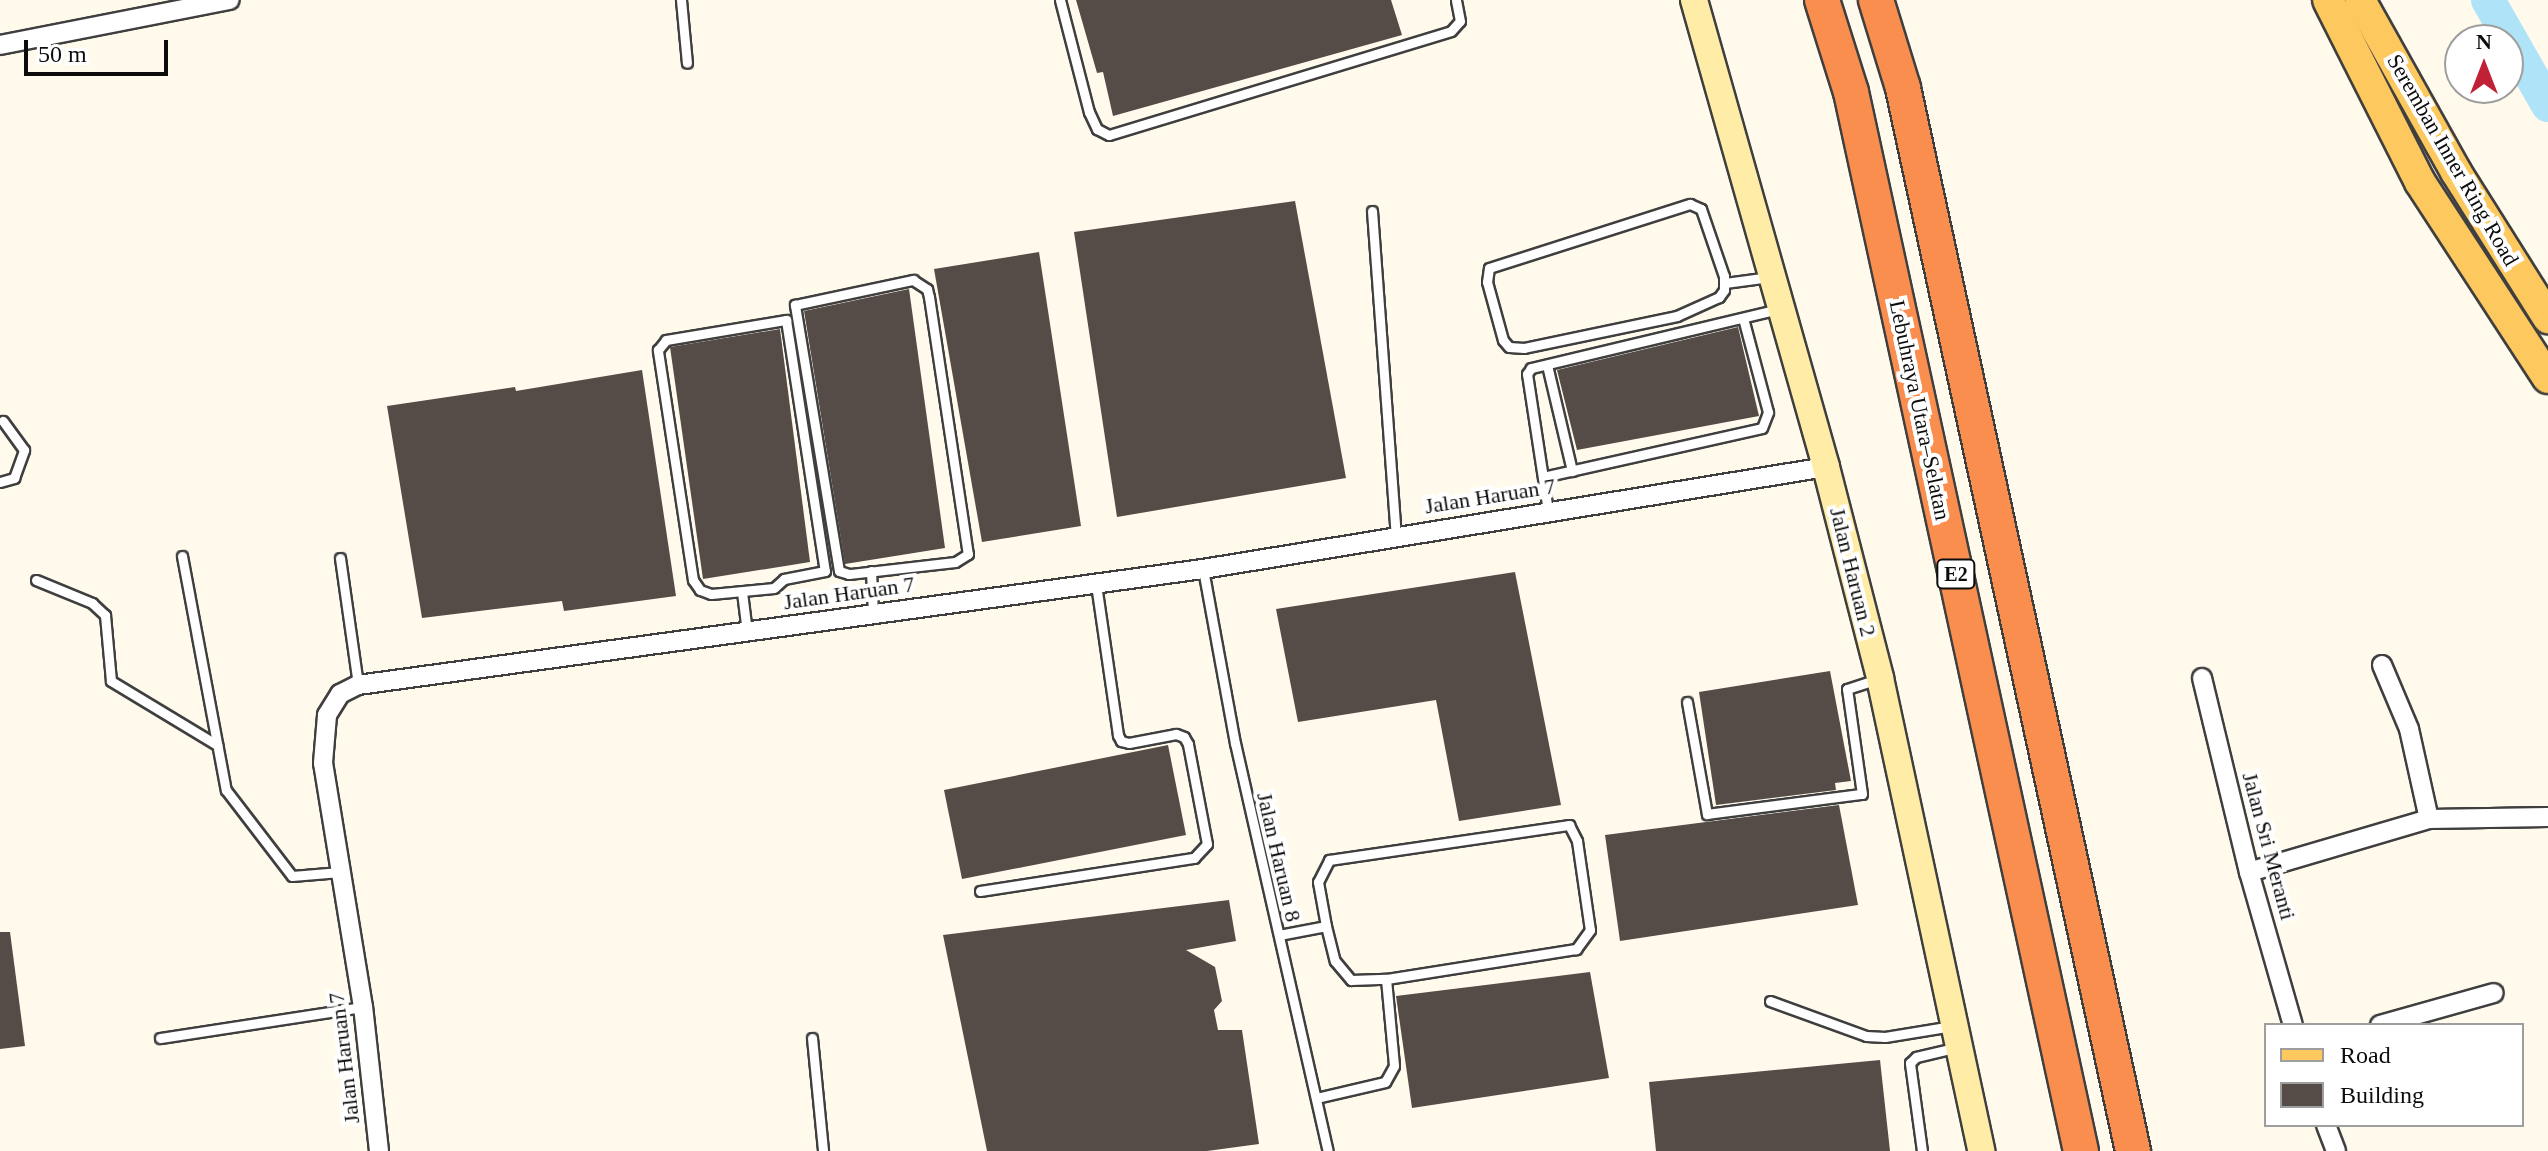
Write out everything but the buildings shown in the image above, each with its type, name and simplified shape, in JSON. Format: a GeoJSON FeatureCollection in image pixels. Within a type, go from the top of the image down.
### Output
{"type":"FeatureCollection","features":[{"type":"Feature","properties":{"kind":"highway","name":"Lebuhraya Utara–Selatan"},"geometry":{"type":"LineString","coordinates":[[1822,0],[1851,92],[2081,1151]]}},
{"type":"Feature","properties":{"kind":"highway","name":"E2"},"geometry":{"type":"LineString","coordinates":[[1876,0],[1903,88],[2133,1151]]}},
{"type":"Feature","properties":{"kind":"main road","name":"Jalan Haruan 2"},"geometry":{"type":"LineString","coordinates":[[1694,0],[1826,467],[1880,678],[1981,1151]]}},
{"type":"Feature","properties":{"kind":"main road","name":"Seremban Inner Ring Road"},"geometry":{"type":"LineString","coordinates":[[2328,0],[2420,182],[2548,378]]}},
{"type":"Feature","properties":{"kind":"main road","name":"Seremban Inner Ring Road"},"geometry":{"type":"LineString","coordinates":[[2360,0],[2456,172],[2548,318]]}},
{"type":"Feature","properties":{"kind":"street"},"geometry":{"type":"LineString","coordinates":[[0,45],[230,0]]}},
{"type":"Feature","properties":{"kind":"street","name":"Jalan Haruan 7"},"geometry":{"type":"LineString","coordinates":[[379,1151],[363,1007],[323,763],[327,715],[340,694],[358,685],[1203,569],[1826,467]]}},
{"type":"Feature","properties":{"kind":"street"},"geometry":{"type":"LineString","coordinates":[[2382,665],[2409,729],[2429,819]]}},
{"type":"Feature","properties":{"kind":"street","name":"Jalan Sri Meranti"},"geometry":{"type":"LineString","coordinates":[[2202,678],[2249,872],[2292,1023]]}},
{"type":"Feature","properties":{"kind":"street"},"geometry":{"type":"LineString","coordinates":[[2249,872],[2429,819],[2548,817]]}},
{"type":"Feature","properties":{"kind":"street"},"geometry":{"type":"LineString","coordinates":[[2387,1023],[2494,993]]}},
{"type":"Feature","properties":{"kind":"street"},"geometry":{"type":"LineString","coordinates":[[2327,1127],[2336,1151]]}},
{"type":"Feature","properties":{"kind":"lane"},"geometry":{"type":"LineString","coordinates":[[681,0],[687,63]]}},
{"type":"Feature","properties":{"kind":"lane"},"geometry":{"type":"LineString","coordinates":[[1060,0],[1089,112],[1097,129],[1109,135],[1451,31],[1460,21],[1456,0]]}},
{"type":"Feature","properties":{"kind":"lane"},"geometry":{"type":"LineString","coordinates":[[1690,204],[1701,209],[1725,283],[1719,297],[1677,316],[1524,348],[1509,347],[1503,340],[1487,282],[1489,268],[1503,260],[1690,204]]}},
{"type":"Feature","properties":{"kind":"lane"},"geometry":{"type":"LineString","coordinates":[[1372,211],[1396,535]]}},
{"type":"Feature","properties":{"kind":"lane"},"geometry":{"type":"LineString","coordinates":[[1725,283],[1773,276]]}},
{"type":"Feature","properties":{"kind":"lane"},"geometry":{"type":"LineString","coordinates":[[913,280],[927,289],[929,297],[968,554],[955,562],[871,571],[849,574],[839,571],[795,305],[913,280]]}},
{"type":"Feature","properties":{"kind":"lane"},"geometry":{"type":"LineString","coordinates":[[1548,511],[1527,374],[1531,368],[1782,308]]}},
{"type":"Feature","properties":{"kind":"lane"},"geometry":{"type":"LineString","coordinates":[[1543,477],[1762,428],[1768,412],[1743,318]]}},
{"type":"Feature","properties":{"kind":"lane"},"geometry":{"type":"LineString","coordinates":[[786,320],[825,571],[784,579],[774,588],[742,592],[711,594],[700,590],[693,580],[658,350],[666,340],[786,320]]}},
{"type":"Feature","properties":{"kind":"lane"},"geometry":{"type":"LineString","coordinates":[[1547,365],[1572,471]]}},
{"type":"Feature","properties":{"kind":"lane"},"geometry":{"type":"LineString","coordinates":[[0,482],[14,478],[24,450],[3,421]]}},
{"type":"Feature","properties":{"kind":"lane"},"geometry":{"type":"LineString","coordinates":[[182,556],[226,790],[292,876],[340,872]]}},
{"type":"Feature","properties":{"kind":"lane"},"geometry":{"type":"LineString","coordinates":[[340,558],[358,685]]}},
{"type":"Feature","properties":{"kind":"lane","name":"Jalan Haruan 8"},"geometry":{"type":"LineString","coordinates":[[1203,569],[1235,743],[1328,1151]]}},
{"type":"Feature","properties":{"kind":"lane"},"geometry":{"type":"LineString","coordinates":[[871,571],[873,614]]}},
{"type":"Feature","properties":{"kind":"lane"},"geometry":{"type":"LineString","coordinates":[[36,580],[92,603],[105,615],[111,681],[217,745]]}},
{"type":"Feature","properties":{"kind":"lane"},"geometry":{"type":"LineString","coordinates":[[980,891],[1194,858],[1207,844],[1188,744],[1184,737],[1176,734],[1129,743],[1121,741],[1118,735],[1096,584]]}},
{"type":"Feature","properties":{"kind":"lane"},"geometry":{"type":"LineString","coordinates":[[742,592],[747,632]]}},
{"type":"Feature","properties":{"kind":"lane"},"geometry":{"type":"LineString","coordinates":[[1687,702],[1707,814],[1862,794],[1847,689],[1880,678]]}},
{"type":"Feature","properties":{"kind":"lane"},"geometry":{"type":"LineString","coordinates":[[1569,825],[1577,841],[1590,930],[1576,949],[1386,979],[1351,980],[1335,961],[1326,926],[1318,882],[1329,860],[1569,825]]}},
{"type":"Feature","properties":{"kind":"lane"},"geometry":{"type":"LineString","coordinates":[[1279,935],[1326,926]]}},
{"type":"Feature","properties":{"kind":"lane"},"geometry":{"type":"LineString","coordinates":[[1316,1098],[1385,1082],[1394,1066],[1386,979]]}},
{"type":"Feature","properties":{"kind":"lane"},"geometry":{"type":"LineString","coordinates":[[1770,1001],[1866,1036],[1956,1037]]}},
{"type":"Feature","properties":{"kind":"lane"},"geometry":{"type":"LineString","coordinates":[[160,1038],[363,1007]]}},
{"type":"Feature","properties":{"kind":"lane"},"geometry":{"type":"LineString","coordinates":[[1922,1151],[1910,1063],[1956,1037]]}},
{"type":"Feature","properties":{"kind":"lane"},"geometry":{"type":"LineString","coordinates":[[812,1038],[823,1151]]}},
{"type":"Feature","properties":{"kind":"waterway"},"geometry":{"type":"LineString","coordinates":[[2488,0],[2548,105]]}}]}
